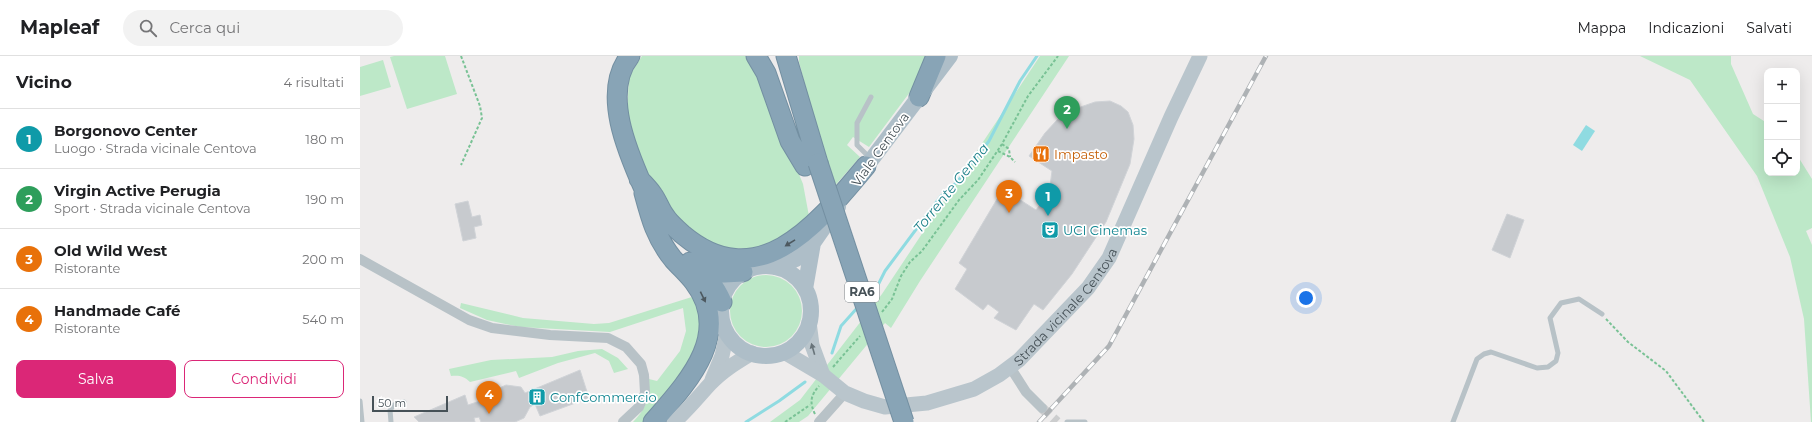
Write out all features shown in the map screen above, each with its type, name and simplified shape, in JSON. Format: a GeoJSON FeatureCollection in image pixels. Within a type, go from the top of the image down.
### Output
{"type":"FeatureCollection","features":[{"type":"Feature","properties":{"kind":"highway"},"geometry":{"type":"LineString","coordinates":[[630,56],[621,74],[617,91],[617,105],[620,124],[639,179],[654,230],[674,261],[694,281],[701,292],[707,305],[709,320],[708,341],[701,360],[681,390],[653,422]]}},
{"type":"Feature","properties":{"kind":"highway"},"geometry":{"type":"LineString","coordinates":[[756,56],[766,73],[790,141],[812,160]]}},
{"type":"Feature","properties":{"kind":"highway","name":"RA6"},"geometry":{"type":"LineString","coordinates":[[770,56],[812,160],[904,422]]}},
{"type":"Feature","properties":{"kind":"highway","name":"RA6"},"geometry":{"type":"LineString","coordinates":[[786,56],[812,160],[859,320],[892,422]]}},
{"type":"Feature","properties":{"kind":"highway"},"geometry":{"type":"LineString","coordinates":[[795,56],[812,126],[812,160]]}},
{"type":"Feature","properties":{"kind":"highway"},"geometry":{"type":"LineString","coordinates":[[919,97],[936,56]]}},
{"type":"Feature","properties":{"kind":"highway"},"geometry":{"type":"LineString","coordinates":[[639,179],[653,195],[665,217],[688,238],[712,254],[744,259],[776,252],[802,235],[842,195],[869,163]]}},
{"type":"Feature","properties":{"kind":"highway"},"geometry":{"type":"LineString","coordinates":[[639,179],[667,238],[685,258],[711,282],[718,291],[722,302]]}},
{"type":"Feature","properties":{"kind":"highway"},"geometry":{"type":"LineString","coordinates":[[685,258],[724,273],[743,272]]}},
{"type":"Feature","properties":{"kind":"main road","name":"Viale Centova"},"geometry":{"type":"LineString","coordinates":[[813,243],[869,163],[950,56]]}},
{"type":"Feature","properties":{"kind":"main road"},"geometry":{"type":"LineString","coordinates":[[774,267],[792,275],[805,289],[811,311],[809,322],[804,334],[795,345],[784,352],[763,356],[742,349],[727,333],[721,313],[722,302],[726,290],[733,280],[743,272],[753,268],[774,267],[796,259],[813,243]]}},
{"type":"Feature","properties":{"kind":"main road"},"geometry":{"type":"LineString","coordinates":[[805,289],[813,243]]}},
{"type":"Feature","properties":{"kind":"street","name":"Strada vicinale Centova"},"geometry":{"type":"LineString","coordinates":[[784,352],[825,376],[845,393],[864,401],[885,407],[927,403],[974,389],[999,375],[1019,360],[1088,288],[1109,258],[1171,116],[1200,56]]}},
{"type":"Feature","properties":{"kind":"street"},"geometry":{"type":"LineString","coordinates":[[360,259],[468,320],[492,328],[543,335],[608,338],[626,347],[641,364],[644,375],[645,393],[639,407],[623,422]]}},
{"type":"Feature","properties":{"kind":"street"},"geometry":{"type":"LineString","coordinates":[[809,322],[812,345],[825,376]]}},
{"type":"Feature","properties":{"kind":"street"},"geometry":{"type":"LineString","coordinates":[[711,383],[722,356],[727,333]]}},
{"type":"Feature","properties":{"kind":"street"},"geometry":{"type":"LineString","coordinates":[[674,422],[711,383],[735,363],[752,353]]}},
{"type":"Feature","properties":{"kind":"street"},"geometry":{"type":"LineString","coordinates":[[1010,367],[1026,392],[1042,408]]}},
{"type":"Feature","properties":{"kind":"street"},"geometry":{"type":"LineString","coordinates":[[819,422],[845,393]]}},
{"type":"Feature","properties":{"kind":"lane"},"geometry":{"type":"LineString","coordinates":[[869,163],[857,145],[857,123],[871,97]]}},
{"type":"Feature","properties":{"kind":"lane"},"geometry":{"type":"LineString","coordinates":[[1453,422],[1477,359],[1484,354],[1491,352],[1537,368],[1548,367],[1556,360],[1558,353],[1550,318],[1561,303],[1579,299],[1602,314]]}},
{"type":"Feature","properties":{"kind":"lane"},"geometry":{"type":"LineString","coordinates":[[360,401],[362,422]]}},
{"type":"Feature","properties":{"kind":"lane"},"geometry":{"type":"LineString","coordinates":[[391,422],[390,410],[394,405],[404,402]]}},
{"type":"Feature","properties":{"kind":"lane"},"geometry":{"type":"LineString","coordinates":[[1067,422],[1085,422]]}},
{"type":"Feature","properties":{"kind":"path"},"geometry":{"type":"LineString","coordinates":[[460,56],[480,106],[482,118],[461,165]]}},
{"type":"Feature","properties":{"kind":"path"},"geometry":{"type":"LineString","coordinates":[[877,317],[892,299],[901,276],[910,262],[922,251],[959,200],[978,180],[998,151],[1028,96],[1058,56]]}},
{"type":"Feature","properties":{"kind":"path"},"geometry":{"type":"LineString","coordinates":[[1002,144],[1009,148],[1010,157]]}},
{"type":"Feature","properties":{"kind":"path"},"geometry":{"type":"LineString","coordinates":[[998,151],[1010,157],[1015,162]]}},
{"type":"Feature","properties":{"kind":"path"},"geometry":{"type":"LineString","coordinates":[[1602,314],[1628,342],[1666,372],[1704,422]]}},
{"type":"Feature","properties":{"kind":"path"},"geometry":{"type":"LineString","coordinates":[[785,422],[810,405],[812,393],[864,332]]}},
{"type":"Feature","properties":{"kind":"green space"},"geometry":{"type":"Polygon","coordinates":[[[445,56],[457,94],[407,109],[390,57],[445,56]]]}},
{"type":"Feature","properties":{"kind":"green space"},"geometry":{"type":"Polygon","coordinates":[[[642,56],[746,56],[753,63],[803,184],[809,216],[783,240],[757,249],[718,248],[683,228],[667,206],[642,163],[627,117],[629,76],[642,56]]]}},
{"type":"Feature","properties":{"kind":"green space"},"geometry":{"type":"Polygon","coordinates":[[[799,56],[929,56],[922,76],[869,147],[853,137],[847,145],[860,157],[832,189],[799,62],[799,56]]]}},
{"type":"Feature","properties":{"kind":"green space"},"geometry":{"type":"Polygon","coordinates":[[[1040,56],[1069,56],[920,281],[891,328],[885,323],[808,416],[799,422],[770,422],[800,400],[882,294],[1040,56]]]}},
{"type":"Feature","properties":{"kind":"green space"},"geometry":{"type":"Polygon","coordinates":[[[1640,56],[1731,56],[1731,64],[1753,114],[1764,121],[1764,176],[1800,176],[1800,160],[1812,179],[1812,228],[1806,231],[1812,245],[1812,422],[1804,319],[1790,257],[1757,176],[1690,80],[1640,56]]]}},
{"type":"Feature","properties":{"kind":"green space"},"geometry":{"type":"Polygon","coordinates":[[[383,60],[391,87],[360,96],[360,67],[383,60]]]}},
{"type":"Feature","properties":{"kind":"green space"},"geometry":{"type":"Polygon","coordinates":[[[759,275],[773,275],[780,277],[792,285],[800,297],[802,311],[800,325],[792,337],[780,345],[773,347],[759,347],[752,345],[740,337],[732,325],[730,318],[730,304],[732,297],[740,285],[752,277],[759,275]]]}},
{"type":"Feature","properties":{"kind":"green space"},"geometry":{"type":"Polygon","coordinates":[[[695,296],[702,317],[701,335],[677,386],[643,422],[633,422],[644,407],[648,397],[649,379],[657,381],[680,351],[686,331],[683,308],[610,332],[520,327],[487,320],[460,308],[461,303],[523,318],[594,324],[609,323],[695,296]]]}},
{"type":"Feature","properties":{"kind":"green space"},"geometry":{"type":"Polygon","coordinates":[[[602,349],[618,358],[628,369],[614,373],[609,361],[595,353],[558,363],[519,378],[516,371],[470,382],[461,376],[451,376],[449,369],[491,360],[552,357],[578,351],[602,349]]]}},
{"type":"Feature","properties":{"kind":"water"},"geometry":{"type":"Polygon","coordinates":[[[1586,125],[1595,131],[1582,151],[1573,145],[1586,125]]]}},
{"type":"Feature","properties":{"kind":"building"},"geometry":{"type":"Polygon","coordinates":[[[1110,101],[1121,106],[1128,112],[1133,125],[1134,139],[1130,164],[1106,222],[1072,274],[1043,310],[1034,304],[1016,330],[994,318],[999,312],[988,304],[983,310],[955,289],[967,269],[959,263],[1003,189],[1036,210],[1049,193],[1052,171],[1029,156],[1045,133],[1057,120],[1072,110],[1095,102],[1110,101]]]}},
{"type":"Feature","properties":{"kind":"building"},"geometry":{"type":"Polygon","coordinates":[[[468,201],[472,217],[480,215],[482,225],[474,227],[476,238],[463,241],[455,204],[468,201]]]}},
{"type":"Feature","properties":{"kind":"building"},"geometry":{"type":"Polygon","coordinates":[[[1507,214],[1524,220],[1510,258],[1492,250],[1507,214]]]}},
{"type":"Feature","properties":{"kind":"building","name":"ConfCommercio"},"geometry":{"type":"Polygon","coordinates":[[[580,370],[589,398],[540,416],[535,404],[530,407],[524,418],[515,422],[481,422],[479,417],[474,418],[475,422],[419,422],[414,417],[465,395],[468,405],[480,401],[491,392],[506,385],[521,387],[525,393],[580,370]]]}},
{"type":"Feature","properties":{"kind":"waterway","name":"Torrente Genna"},"geometry":{"type":"LineString","coordinates":[[868,295],[879,283],[885,271],[941,196],[958,181],[989,141],[1020,81],[1037,56]]}},
{"type":"Feature","properties":{"kind":"waterway","name":"Torrente Genna"},"geometry":{"type":"LineString","coordinates":[[832,353],[841,326],[858,307]]}},
{"type":"Feature","properties":{"kind":"waterway","name":"Torrente Genna"},"geometry":{"type":"LineString","coordinates":[[746,422],[805,382]]}},
{"type":"Feature","properties":{"kind":"tunnel"},"geometry":{"type":"LineString","coordinates":[[1042,408],[1057,422]]}},
{"type":"Feature","properties":{"kind":"railway"},"geometry":{"type":"LineString","coordinates":[[1039,422],[1109,346],[1266,56]]}},
{"type":"Feature","properties":{"kind":"place","name":"Virgin Active Perugia"},"geometry":{"type":"Point","coordinates":[1067,129]}},
{"type":"Feature","properties":{"kind":"place","name":"Impasto"},"geometry":{"type":"Point","coordinates":[1041,154]}},
{"type":"Feature","properties":{"kind":"place","name":"Old Wild West"},"geometry":{"type":"Point","coordinates":[1009,213]}},
{"type":"Feature","properties":{"kind":"place","name":"Borgonovo Center"},"geometry":{"type":"Point","coordinates":[1048,216]}},
{"type":"Feature","properties":{"kind":"place","name":"UCI Cinemas"},"geometry":{"type":"Point","coordinates":[1050,230]}},
{"type":"Feature","properties":{"kind":"place","name":"ConfCommercio"},"geometry":{"type":"Point","coordinates":[537,397]}},
{"type":"Feature","properties":{"kind":"place","name":"Handmade Café"},"geometry":{"type":"Point","coordinates":[489,414]}}]}
